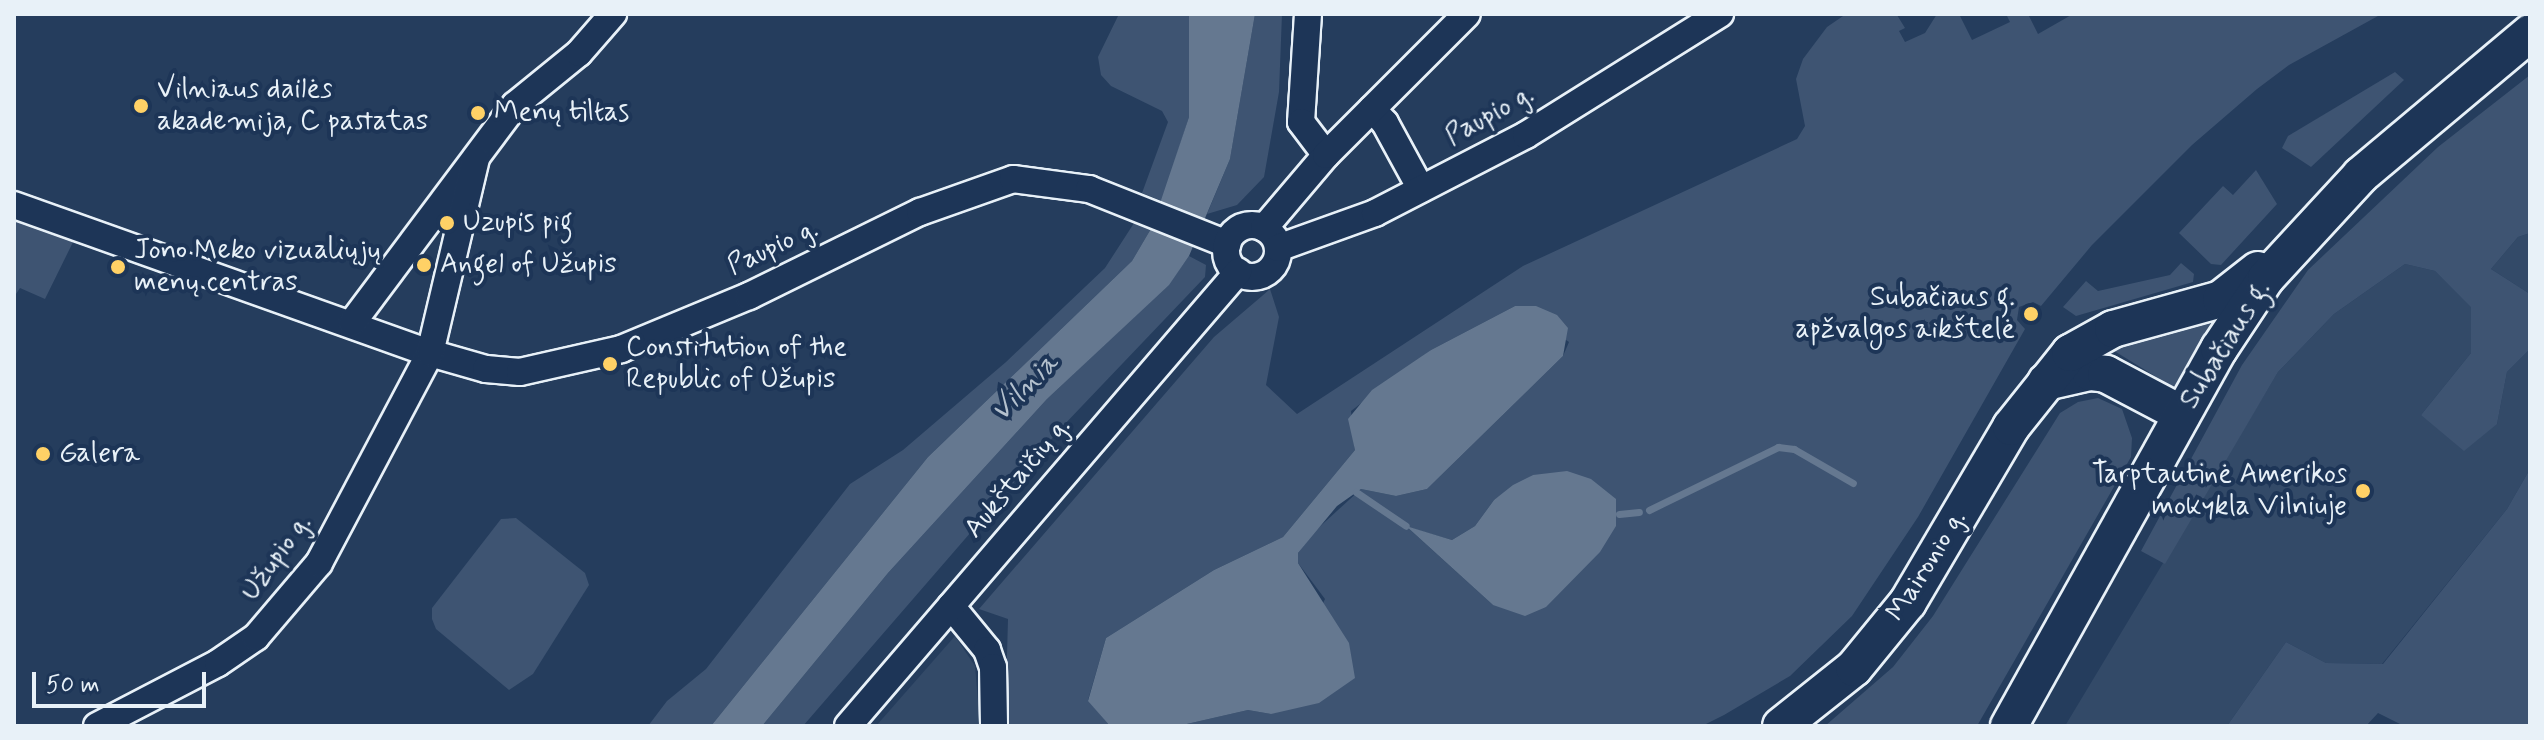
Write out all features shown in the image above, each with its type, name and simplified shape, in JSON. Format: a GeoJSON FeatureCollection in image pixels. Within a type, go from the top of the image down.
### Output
{"type":"FeatureCollection","features":[{"type":"Feature","properties":{"kind":"main road","name":"Subačiaus g."},"geometry":{"type":"LineString","coordinates":[[2009,726],[2182,414],[2242,312],[2289,248],[2361,175],[2530,33]]}},
{"type":"Feature","properties":{"kind":"main road","name":"Maironio g."},"geometry":{"type":"LineString","coordinates":[[1781,726],[1854,668],[1908,602],[2011,427],[2070,353],[2092,338],[2221,299],[2289,248]]}},
{"type":"Feature","properties":{"kind":"main road"},"geometry":{"type":"LineString","coordinates":[[2046,382],[2090,372],[2106,374],[2182,414]]}},
{"type":"Feature","properties":{"kind":"street","name":"Užupio g."},"geometry":{"type":"LineString","coordinates":[[352,323],[515,105],[579,53],[613,14]]}},
{"type":"Feature","properties":{"kind":"street"},"geometry":{"type":"LineString","coordinates":[[1308,14],[1301,122],[1326,155]]}},
{"type":"Feature","properties":{"kind":"street"},"geometry":{"type":"LineString","coordinates":[[1271,238],[1245,226],[1216,239],[1238,272],[1254,277],[1269,271],[1271,238],[1326,155],[1467,14]]}},
{"type":"Feature","properties":{"kind":"street","name":"Paupio g."},"geometry":{"type":"LineString","coordinates":[[1271,238],[1329,233],[1421,189],[1526,135],[1720,14]]}},
{"type":"Feature","properties":{"kind":"street"},"geometry":{"type":"LineString","coordinates":[[1372,109],[1385,123],[1421,189]]}},
{"type":"Feature","properties":{"kind":"street","name":"Užupio g."},"geometry":{"type":"LineString","coordinates":[[97,726],[218,663],[280,615],[333,540],[430,353],[476,159]]}},
{"type":"Feature","properties":{"kind":"street","name":"Paupio g."},"geometry":{"type":"LineString","coordinates":[[430,353],[486,369],[520,372],[585,360],[749,296],[920,212],[1013,179],[1089,189],[1139,206],[1216,239]]}},
{"type":"Feature","properties":{"kind":"street"},"geometry":{"type":"LineString","coordinates":[[14,205],[430,353]]}},
{"type":"Feature","properties":{"kind":"street","name":"Aukštaičių g."},"geometry":{"type":"LineString","coordinates":[[848,726],[1238,272]]}},
{"type":"Feature","properties":{"kind":"street"},"geometry":{"type":"LineString","coordinates":[[951,606],[976,631],[990,658],[994,726]]}},
{"type":"Feature","properties":{"kind":"shaded area"},"geometry":{"type":"Polygon","coordinates":[[[1119,14],[1189,14],[1189,117],[1162,201],[1142,193],[1168,122],[1162,111],[1111,86],[1101,75],[1098,57],[1119,14]]]}},
{"type":"Feature","properties":{"kind":"shaded area"},"geometry":{"type":"Polygon","coordinates":[[[1255,14],[1282,14],[1279,92],[1264,177],[1237,205],[1207,214],[1230,159],[1255,14]]]}},
{"type":"Feature","properties":{"kind":"shaded area"},"geometry":{"type":"Polygon","coordinates":[[[1846,14],[1897,15],[1905,28],[1899,31],[1905,42],[1925,33],[1937,14],[1959,14],[1972,40],[2010,22],[2006,14],[2028,14],[2038,34],[2073,14],[2378,16],[2289,65],[2257,89],[2192,145],[2092,245],[2041,306],[2033,302],[2019,307],[2017,320],[2025,329],[1918,517],[1852,616],[1790,676],[1724,715],[1702,726],[1178,726],[1248,710],[1271,714],[1325,599],[1298,563],[1298,553],[1315,531],[1361,489],[1396,496],[1427,489],[1563,356],[1569,342],[1515,306],[1431,350],[1351,411],[1355,450],[1283,537],[1214,570],[1106,638],[1088,700],[1110,726],[1005,726],[1008,619],[979,609],[1214,337],[1270,289],[1279,317],[1266,385],[1297,414],[1523,266],[1797,139],[1805,126],[1796,79],[1803,59],[1827,27],[1846,14]],[[1533,475],[1494,500],[1475,526],[1452,540],[1407,527],[1493,605],[1533,475]]]}},
{"type":"Feature","properties":{"kind":"shaded area"},"geometry":{"type":"Polygon","coordinates":[[[2395,72],[2404,80],[2311,167],[2282,148],[2288,136],[2395,72]]]}},
{"type":"Feature","properties":{"kind":"shaded area"},"geometry":{"type":"Polygon","coordinates":[[[2530,75],[2530,233],[2518,237],[2491,269],[2530,294],[2530,349],[2507,372],[2497,424],[2464,451],[2421,415],[2471,353],[2471,307],[2435,271],[2405,264],[2334,314],[2278,372],[2165,564],[2141,551],[2242,365],[2308,270],[2438,147],[2530,75]]]}},
{"type":"Feature","properties":{"kind":"shaded area"},"geometry":{"type":"Polygon","coordinates":[[[2256,170],[2277,204],[2221,265],[2211,264],[2179,233],[2223,186],[2233,195],[2256,170]]]}},
{"type":"Feature","properties":{"kind":"shaded area"},"geometry":{"type":"Polygon","coordinates":[[[14,217],[75,238],[45,299],[20,288],[14,297],[14,217]]]}},
{"type":"Feature","properties":{"kind":"shaded area"},"geometry":{"type":"Polygon","coordinates":[[[1136,220],[1152,227],[1132,261],[928,457],[711,726],[648,726],[667,701],[706,669],[850,484],[903,450],[1006,362],[1105,268],[1136,220]]]}},
{"type":"Feature","properties":{"kind":"shaded area"},"geometry":{"type":"Polygon","coordinates":[[[2530,233],[2530,294],[2491,269],[2518,237],[2530,233]]]}},
{"type":"Feature","properties":{"kind":"shaded area"},"geometry":{"type":"Polygon","coordinates":[[[1189,256],[1206,265],[1205,277],[1062,427],[803,726],[762,726],[888,573],[1047,399],[1169,284],[1189,256]]]}},
{"type":"Feature","properties":{"kind":"shaded area"},"geometry":{"type":"Polygon","coordinates":[[[2181,263],[2194,274],[2193,282],[2076,316],[2063,307],[2086,281],[2098,291],[2170,275],[2181,263]]]}},
{"type":"Feature","properties":{"kind":"shaded area","name":"Tarptautinė Amerikos mokykla Vilniuje"},"geometry":{"type":"Polygon","coordinates":[[[2405,264],[2435,271],[2471,306],[2471,353],[2421,415],[2497,424],[2507,372],[2530,349],[2530,469],[2507,509],[2382,664],[2326,663],[2286,642],[2227,726],[2065,726],[2278,372],[2334,314],[2405,264]]]}},
{"type":"Feature","properties":{"kind":"shaded area"},"geometry":{"type":"Polygon","coordinates":[[[2210,317],[2210,335],[2180,385],[2171,386],[2103,344],[2210,317]]]}},
{"type":"Feature","properties":{"kind":"shaded area"},"geometry":{"type":"Polygon","coordinates":[[[2098,398],[2122,409],[2132,438],[2131,457],[1977,726],[1825,726],[1893,667],[1933,616],[2060,413],[2078,402],[2098,398]]]}},
{"type":"Feature","properties":{"kind":"shaded area"},"geometry":{"type":"Polygon","coordinates":[[[2530,469],[2530,726],[2404,726],[2378,713],[2366,726],[2227,726],[2286,642],[2326,663],[2383,664],[2507,509],[2530,469]]]}},
{"type":"Feature","properties":{"kind":"shaded area"},"geometry":{"type":"Polygon","coordinates":[[[516,518],[585,573],[589,585],[533,674],[509,690],[436,629],[432,608],[501,519],[516,518]]]}},
{"type":"Feature","properties":{"kind":"shaded area"},"geometry":{"type":"Polygon","coordinates":[[[955,636],[975,666],[980,726],[876,726],[955,636]]]}},
{"type":"Feature","properties":{"kind":"water","name":"Vilnia"},"geometry":{"type":"Polygon","coordinates":[[[1189,14],[1255,14],[1230,159],[1189,256],[1169,285],[1047,399],[888,573],[762,726],[711,726],[928,457],[1132,261],[1152,227],[1189,117],[1189,14]]]}},
{"type":"Feature","properties":{"kind":"water"},"geometry":{"type":"Polygon","coordinates":[[[1515,306],[1536,306],[1557,315],[1568,328],[1563,356],[1427,489],[1396,496],[1361,489],[1337,506],[1298,553],[1298,563],[1349,643],[1355,678],[1319,703],[1271,714],[1248,710],[1178,726],[1110,726],[1088,701],[1106,638],[1214,570],[1283,537],[1355,450],[1348,419],[1372,390],[1431,350],[1515,306]]]}},
{"type":"Feature","properties":{"kind":"water"},"geometry":{"type":"Polygon","coordinates":[[[1567,471],[1591,479],[1616,499],[1616,526],[1600,552],[1546,607],[1525,616],[1493,605],[1406,526],[1452,540],[1475,526],[1494,500],[1513,485],[1533,475],[1567,471]]]}},
{"type":"Feature","properties":{"kind":"waterway"},"geometry":{"type":"LineString","coordinates":[[1649,510],[1778,447],[1794,449],[1853,483]]}},
{"type":"Feature","properties":{"kind":"waterway"},"geometry":{"type":"LineString","coordinates":[[1356,492],[1406,526]]}},
{"type":"Feature","properties":{"kind":"waterway"},"geometry":{"type":"LineString","coordinates":[[1619,514],[1639,512]]}},
{"type":"Feature","properties":{"kind":"place","name":"Vilniaus dailės akademija, C pastatas"},"geometry":{"type":"Point","coordinates":[141,106]}},
{"type":"Feature","properties":{"kind":"place","name":"Menų tiltas"},"geometry":{"type":"Point","coordinates":[478,113]}},
{"type":"Feature","properties":{"kind":"place","name":"Uzupis pig"},"geometry":{"type":"Point","coordinates":[447,223]}},
{"type":"Feature","properties":{"kind":"place","name":"Angel of Užupis"},"geometry":{"type":"Point","coordinates":[424,265]}},
{"type":"Feature","properties":{"kind":"place","name":"Jono Meko vizualiųjų menų centras"},"geometry":{"type":"Point","coordinates":[118,267]}},
{"type":"Feature","properties":{"kind":"place","name":"Subačiaus g. apžvalgos aikštelė"},"geometry":{"type":"Point","coordinates":[2031,314]}},
{"type":"Feature","properties":{"kind":"place","name":"Constitution of the Republic of Užupis"},"geometry":{"type":"Point","coordinates":[610,364]}},
{"type":"Feature","properties":{"kind":"place","name":"Galera"},"geometry":{"type":"Point","coordinates":[43,454]}},
{"type":"Feature","properties":{"kind":"place","name":"Tarptautinė Amerikos mokykla Vilniuje"},"geometry":{"type":"Point","coordinates":[2363,491]}}]}
